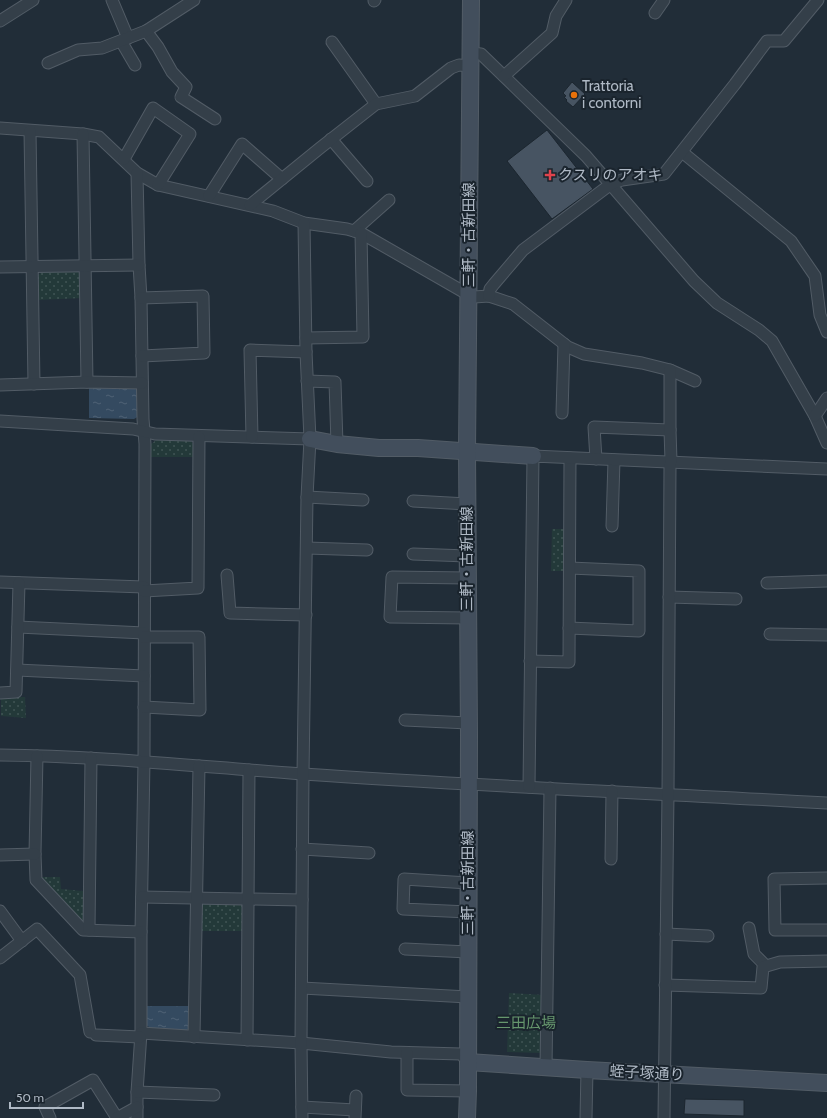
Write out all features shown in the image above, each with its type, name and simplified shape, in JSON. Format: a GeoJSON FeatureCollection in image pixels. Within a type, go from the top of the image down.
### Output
{"type":"FeatureCollection","features":[{"type":"Feature","properties":{"kind":"street"},"geometry":{"type":"LineString","coordinates":[[0,21],[33,0]]}},
{"type":"Feature","properties":{"kind":"street"},"geometry":{"type":"LineString","coordinates":[[112,0],[135,65]]}},
{"type":"Feature","properties":{"kind":"street"},"geometry":{"type":"LineString","coordinates":[[48,63],[78,50],[102,48],[146,31],[194,0]]}},
{"type":"Feature","properties":{"kind":"street","name":"三軒・古新田線"},"geometry":{"type":"LineString","coordinates":[[467,1118],[467,451],[471,0]]}},
{"type":"Feature","properties":{"kind":"street"},"geometry":{"type":"LineString","coordinates":[[504,76],[552,33],[556,16],[566,0]]}},
{"type":"Feature","properties":{"kind":"street"},"geometry":{"type":"LineString","coordinates":[[655,13],[664,0]]}},
{"type":"Feature","properties":{"kind":"street"},"geometry":{"type":"LineString","coordinates":[[489,296],[490,289],[523,250],[611,184],[622,180],[664,174],[767,41],[784,41],[818,0]]}},
{"type":"Feature","properties":{"kind":"street"},"geometry":{"type":"LineString","coordinates":[[823,0],[827,6]]}},
{"type":"Feature","properties":{"kind":"street"},"geometry":{"type":"LineString","coordinates":[[146,31],[158,47],[172,72],[186,87],[180,97],[215,119]]}},
{"type":"Feature","properties":{"kind":"street"},"geometry":{"type":"LineString","coordinates":[[332,42],[376,104]]}},
{"type":"Feature","properties":{"kind":"street"},"geometry":{"type":"LineString","coordinates":[[250,205],[376,104],[415,96],[451,68],[471,60],[481,54],[566,136],[611,184],[694,281],[717,303],[760,330],[772,341],[815,416],[827,443]]}},
{"type":"Feature","properties":{"kind":"street"},"geometry":{"type":"LineString","coordinates":[[124,160],[153,108],[190,134],[158,185]]}},
{"type":"Feature","properties":{"kind":"street"},"geometry":{"type":"LineString","coordinates":[[0,128],[83,134],[99,137],[137,173],[158,185],[250,205],[273,211],[304,223],[358,232],[469,295],[489,296],[513,304],[568,347],[584,354],[642,363],[670,370],[694,381]]}},
{"type":"Feature","properties":{"kind":"street"},"geometry":{"type":"LineString","coordinates":[[30,130],[34,384]]}},
{"type":"Feature","properties":{"kind":"street"},"geometry":{"type":"LineString","coordinates":[[83,134],[87,382]]}},
{"type":"Feature","properties":{"kind":"street"},"geometry":{"type":"LineString","coordinates":[[331,139],[367,181]]}},
{"type":"Feature","properties":{"kind":"street"},"geometry":{"type":"LineString","coordinates":[[209,196],[242,144],[282,179]]}},
{"type":"Feature","properties":{"kind":"street"},"geometry":{"type":"LineString","coordinates":[[682,152],[791,241],[815,276],[820,315],[827,332]]}},
{"type":"Feature","properties":{"kind":"street"},"geometry":{"type":"LineString","coordinates":[[50,1118],[45,1107],[93,1080],[117,1118],[137,1112],[141,1035],[145,444],[137,173]]}},
{"type":"Feature","properties":{"kind":"street"},"geometry":{"type":"LineString","coordinates":[[306,338],[363,337],[358,232],[389,200]]}},
{"type":"Feature","properties":{"kind":"street"},"geometry":{"type":"LineString","coordinates":[[302,1118],[302,849],[310,439],[306,352],[304,223]]}},
{"type":"Feature","properties":{"kind":"street"},"geometry":{"type":"LineString","coordinates":[[0,267],[139,265]]}},
{"type":"Feature","properties":{"kind":"street"},"geometry":{"type":"LineString","coordinates":[[141,298],[203,296],[204,353],[142,356]]}},
{"type":"Feature","properties":{"kind":"street"},"geometry":{"type":"LineString","coordinates":[[562,413],[564,344]]}},
{"type":"Feature","properties":{"kind":"street"},"geometry":{"type":"LineString","coordinates":[[252,437],[250,350],[306,352]]}},
{"type":"Feature","properties":{"kind":"street"},"geometry":{"type":"LineString","coordinates":[[664,1118],[671,461],[670,370]]}},
{"type":"Feature","properties":{"kind":"street"},"geometry":{"type":"LineString","coordinates":[[307,381],[335,382],[337,444]]}},
{"type":"Feature","properties":{"kind":"street"},"geometry":{"type":"LineString","coordinates":[[0,385],[87,382],[142,383]]}},
{"type":"Feature","properties":{"kind":"street"},"geometry":{"type":"LineString","coordinates":[[815,416],[827,398]]}},
{"type":"Feature","properties":{"kind":"street"},"geometry":{"type":"LineString","coordinates":[[0,421],[133,429],[155,434],[199,437],[226,436],[310,439],[337,444],[379,448],[827,469]]}},
{"type":"Feature","properties":{"kind":"street"},"geometry":{"type":"LineString","coordinates":[[596,459],[594,427],[670,430]]}},
{"type":"Feature","properties":{"kind":"street"},"geometry":{"type":"LineString","coordinates":[[0,582],[144,589],[198,588],[199,437]]}},
{"type":"Feature","properties":{"kind":"street"},"geometry":{"type":"LineString","coordinates":[[529,786],[533,456]]}},
{"type":"Feature","properties":{"kind":"street"},"geometry":{"type":"LineString","coordinates":[[530,661],[569,662],[570,458]]}},
{"type":"Feature","properties":{"kind":"street"},"geometry":{"type":"LineString","coordinates":[[612,526],[614,460]]}},
{"type":"Feature","properties":{"kind":"street"},"geometry":{"type":"LineString","coordinates":[[308,497],[363,500]]}},
{"type":"Feature","properties":{"kind":"street"},"geometry":{"type":"LineString","coordinates":[[413,501],[467,504]]}},
{"type":"Feature","properties":{"kind":"street"},"geometry":{"type":"LineString","coordinates":[[307,548],[367,550]]}},
{"type":"Feature","properties":{"kind":"street"},"geometry":{"type":"LineString","coordinates":[[413,554],[467,556]]}},
{"type":"Feature","properties":{"kind":"street"},"geometry":{"type":"LineString","coordinates":[[569,628],[638,631],[639,571],[570,568]]}},
{"type":"Feature","properties":{"kind":"street"},"geometry":{"type":"LineString","coordinates":[[227,575],[230,613],[306,615]]}},
{"type":"Feature","properties":{"kind":"street"},"geometry":{"type":"LineString","coordinates":[[468,578],[392,577],[390,617],[468,618]]}},
{"type":"Feature","properties":{"kind":"street"},"geometry":{"type":"LineString","coordinates":[[767,583],[827,581]]}},
{"type":"Feature","properties":{"kind":"street"},"geometry":{"type":"LineString","coordinates":[[0,693],[16,692],[19,583]]}},
{"type":"Feature","properties":{"kind":"street"},"geometry":{"type":"LineString","coordinates":[[669,597],[736,599]]}},
{"type":"Feature","properties":{"kind":"street"},"geometry":{"type":"LineString","coordinates":[[18,627],[199,637],[200,710],[144,707]]}},
{"type":"Feature","properties":{"kind":"street"},"geometry":{"type":"LineString","coordinates":[[770,634],[827,635]]}},
{"type":"Feature","properties":{"kind":"street"},"geometry":{"type":"LineString","coordinates":[[17,670],[144,676]]}},
{"type":"Feature","properties":{"kind":"street"},"geometry":{"type":"LineString","coordinates":[[405,720],[468,723]]}},
{"type":"Feature","properties":{"kind":"street"},"geometry":{"type":"LineString","coordinates":[[0,755],[144,761],[303,774],[827,803]]}},
{"type":"Feature","properties":{"kind":"street"},"geometry":{"type":"LineString","coordinates":[[37,756],[35,854],[36,880],[83,930],[141,932]]}},
{"type":"Feature","properties":{"kind":"street"},"geometry":{"type":"LineString","coordinates":[[89,930],[91,758]]}},
{"type":"Feature","properties":{"kind":"street"},"geometry":{"type":"LineString","coordinates":[[194,1037],[199,766]]}},
{"type":"Feature","properties":{"kind":"street"},"geometry":{"type":"LineString","coordinates":[[247,1040],[249,770]]}},
{"type":"Feature","properties":{"kind":"street"},"geometry":{"type":"LineString","coordinates":[[546,1068],[550,788]]}},
{"type":"Feature","properties":{"kind":"street"},"geometry":{"type":"LineString","coordinates":[[610,859],[612,791]]}},
{"type":"Feature","properties":{"kind":"street"},"geometry":{"type":"LineString","coordinates":[[302,849],[369,853]]}},
{"type":"Feature","properties":{"kind":"street"},"geometry":{"type":"LineString","coordinates":[[0,855],[35,854]]}},
{"type":"Feature","properties":{"kind":"street"},"geometry":{"type":"LineString","coordinates":[[468,883],[404,878],[403,909],[468,912]]}},
{"type":"Feature","properties":{"kind":"street"},"geometry":{"type":"LineString","coordinates":[[827,878],[774,879],[775,930],[827,930]]}},
{"type":"Feature","properties":{"kind":"street"},"geometry":{"type":"LineString","coordinates":[[142,897],[302,900]]}},
{"type":"Feature","properties":{"kind":"street"},"geometry":{"type":"LineString","coordinates":[[0,911],[22,941]]}},
{"type":"Feature","properties":{"kind":"street"},"geometry":{"type":"LineString","coordinates":[[749,928],[754,954],[766,966]]}},
{"type":"Feature","properties":{"kind":"street"},"geometry":{"type":"LineString","coordinates":[[0,958],[37,929],[80,975],[93,1034],[194,1037],[301,1043],[407,1053],[460,1054],[468,1062]]}},
{"type":"Feature","properties":{"kind":"street"},"geometry":{"type":"LineString","coordinates":[[666,934],[708,936]]}},
{"type":"Feature","properties":{"kind":"street"},"geometry":{"type":"LineString","coordinates":[[405,949],[468,952]]}},
{"type":"Feature","properties":{"kind":"street"},"geometry":{"type":"LineString","coordinates":[[665,985],[761,988],[763,967],[780,962],[827,961]]}},
{"type":"Feature","properties":{"kind":"street"},"geometry":{"type":"LineString","coordinates":[[302,988],[468,997]]}},
{"type":"Feature","properties":{"kind":"street"},"geometry":{"type":"LineString","coordinates":[[407,1053],[407,1090],[468,1092]]}},
{"type":"Feature","properties":{"kind":"street","name":"蛭子塚通り"},"geometry":{"type":"LineString","coordinates":[[468,1062],[546,1068],[827,1083]]}},
{"type":"Feature","properties":{"kind":"street"},"geometry":{"type":"LineString","coordinates":[[586,1118],[587,1070]]}},
{"type":"Feature","properties":{"kind":"street"},"geometry":{"type":"LineString","coordinates":[[137,1092],[214,1096]]}},
{"type":"Feature","properties":{"kind":"street"},"geometry":{"type":"LineString","coordinates":[[302,1107],[355,1114],[356,1096]]}},
{"type":"Feature","properties":{"kind":"green space"},"geometry":{"type":"Polygon","coordinates":[[[42,272],[78,272],[83,276],[83,298],[38,300],[37,276],[42,272]]]}},
{"type":"Feature","properties":{"kind":"green space"},"geometry":{"type":"Polygon","coordinates":[[[156,440],[191,441],[194,446],[194,457],[151,457],[150,445],[156,440]]]}},
{"type":"Feature","properties":{"kind":"green space"},"geometry":{"type":"Polygon","coordinates":[[[552,529],[566,529],[565,571],[551,571],[552,529]]]}},
{"type":"Feature","properties":{"kind":"green space"},"geometry":{"type":"Polygon","coordinates":[[[1,697],[25,697],[26,718],[1,716],[1,697]]]}},
{"type":"Feature","properties":{"kind":"green space"},"geometry":{"type":"Polygon","coordinates":[[[42,877],[60,877],[61,889],[83,891],[83,920],[79,921],[42,877]]]}},
{"type":"Feature","properties":{"kind":"green space"},"geometry":{"type":"Polygon","coordinates":[[[203,902],[241,903],[243,906],[243,931],[201,931],[201,906],[203,902]]]}},
{"type":"Feature","properties":{"kind":"green space","name":"三田広場"},"geometry":{"type":"Polygon","coordinates":[[[509,993],[544,995],[542,1053],[507,1052],[509,993]]]}},
{"type":"Feature","properties":{"kind":"water"},"geometry":{"type":"Polygon","coordinates":[[[89,387],[133,387],[138,391],[139,416],[134,419],[89,418],[89,387]]]}},
{"type":"Feature","properties":{"kind":"water"},"geometry":{"type":"Polygon","coordinates":[[[147,1006],[189,1006],[189,1028],[186,1031],[152,1029],[146,1025],[147,1006]]]}},
{"type":"Feature","properties":{"kind":"building","name":"Trattoria i contorni"},"geometry":{"type":"Polygon","coordinates":[[[572,82],[585,94],[573,107],[566,101],[567,100],[564,97],[566,96],[563,93],[572,82]]]}},
{"type":"Feature","properties":{"kind":"building","name":"クスリのアオキ"},"geometry":{"type":"Polygon","coordinates":[[[547,130],[593,189],[552,219],[507,161],[547,130]]]}},
{"type":"Feature","properties":{"kind":"building"},"geometry":{"type":"Polygon","coordinates":[[[685,1099],[744,1100],[744,1116],[684,1114],[685,1099]]]}},
{"type":"Feature","properties":{"kind":"place","name":"Trattoria i contorni"},"geometry":{"type":"Point","coordinates":[574,95]}},
{"type":"Feature","properties":{"kind":"place","name":"クスリのアオキ"},"geometry":{"type":"Point","coordinates":[550,175]}}]}
